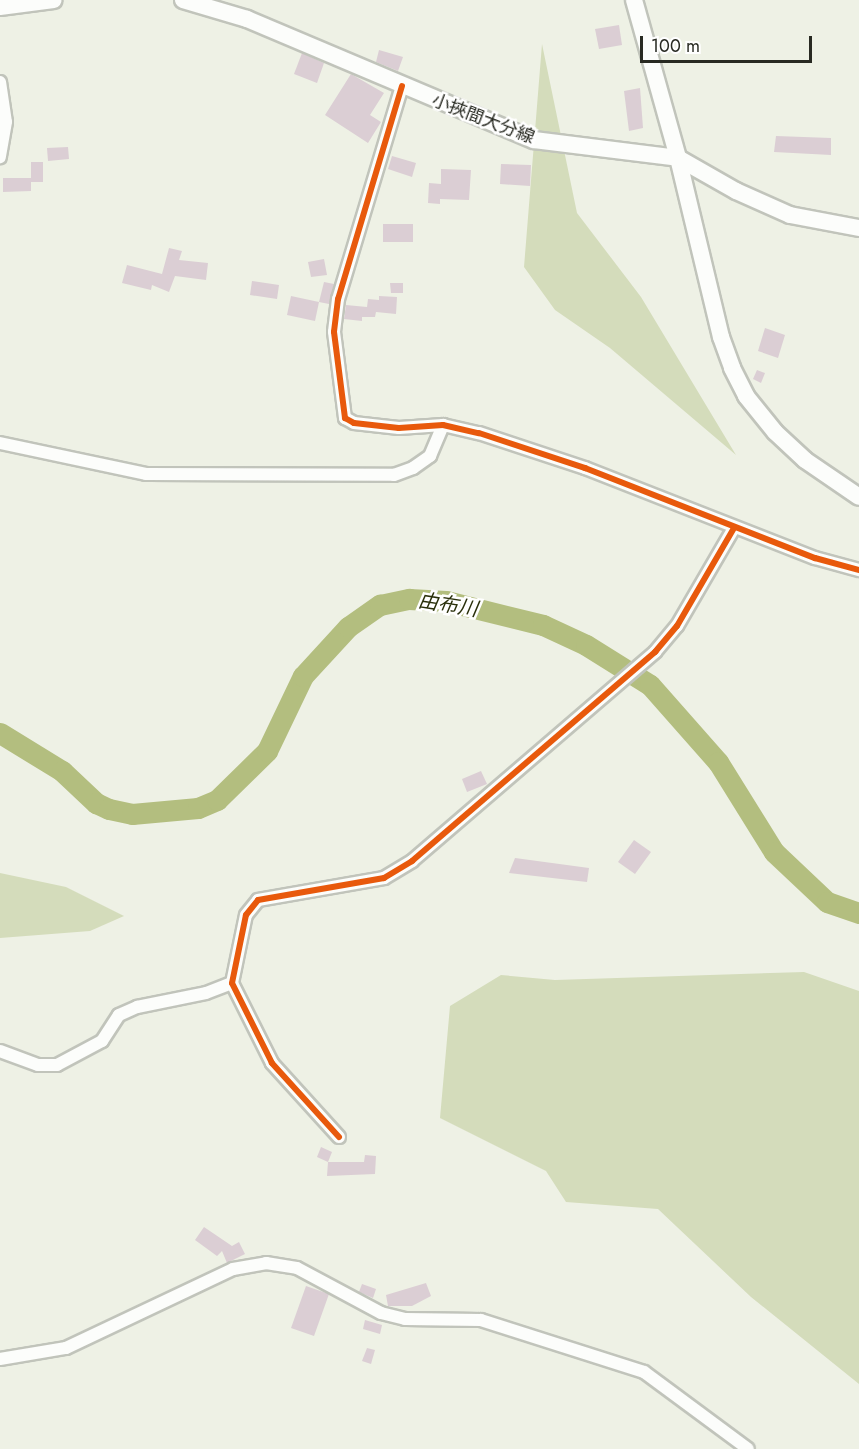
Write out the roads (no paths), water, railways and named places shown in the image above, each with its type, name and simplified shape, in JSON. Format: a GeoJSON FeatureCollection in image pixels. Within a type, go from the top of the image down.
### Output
{"type":"FeatureCollection","features":[{"type":"Feature","properties":{"kind":"main road"},"geometry":{"type":"LineString","coordinates":[[0,8],[54,0]]}},
{"type":"Feature","properties":{"kind":"main road","name":"小挾間大分線"},"geometry":{"type":"LineString","coordinates":[[183,0],[247,19],[534,140],[678,158],[736,191],[790,215],[859,228]]}},
{"type":"Feature","properties":{"kind":"main road"},"geometry":{"type":"LineString","coordinates":[[634,0],[678,158],[721,337],[746,396],[805,460],[859,497]]}},
{"type":"Feature","properties":{"kind":"street"},"geometry":{"type":"LineString","coordinates":[[0,82],[6,122],[0,157]]}},
{"type":"Feature","properties":{"kind":"street"},"geometry":{"type":"LineString","coordinates":[[402,86],[338,299],[334,332],[345,418],[354,423],[399,429],[443,425],[479,433],[585,468],[815,558],[859,570]]}},
{"type":"Feature","properties":{"kind":"street"},"geometry":{"type":"LineString","coordinates":[[0,443],[146,474],[394,475],[413,468],[430,456],[443,425]]}},
{"type":"Feature","properties":{"kind":"street"},"geometry":{"type":"LineString","coordinates":[[339,1137],[272,1063],[232,983],[246,915],[258,900],[384,878],[412,861],[654,652],[677,626],[734,528]]}},
{"type":"Feature","properties":{"kind":"street"},"geometry":{"type":"LineString","coordinates":[[0,1051],[38,1065],[57,1065],[102,1041],[119,1015],[137,1007],[206,993],[232,983]]}},
{"type":"Feature","properties":{"kind":"street"},"geometry":{"type":"LineString","coordinates":[[0,1359],[66,1348],[233,1269],[266,1263],[297,1268],[381,1313],[405,1319],[481,1320],[644,1372],[748,1449]]}},
{"type":"Feature","properties":{"kind":"waterway","name":"由布川"},"geometry":{"type":"LineString","coordinates":[[0,733],[62,771],[96,803],[109,809],[132,814],[198,808],[217,800],[267,751],[303,676],[348,627],[380,605],[409,599],[446,601],[543,625],[586,645],[650,685],[718,762],[774,852],[827,902],[859,913]]}}]}
